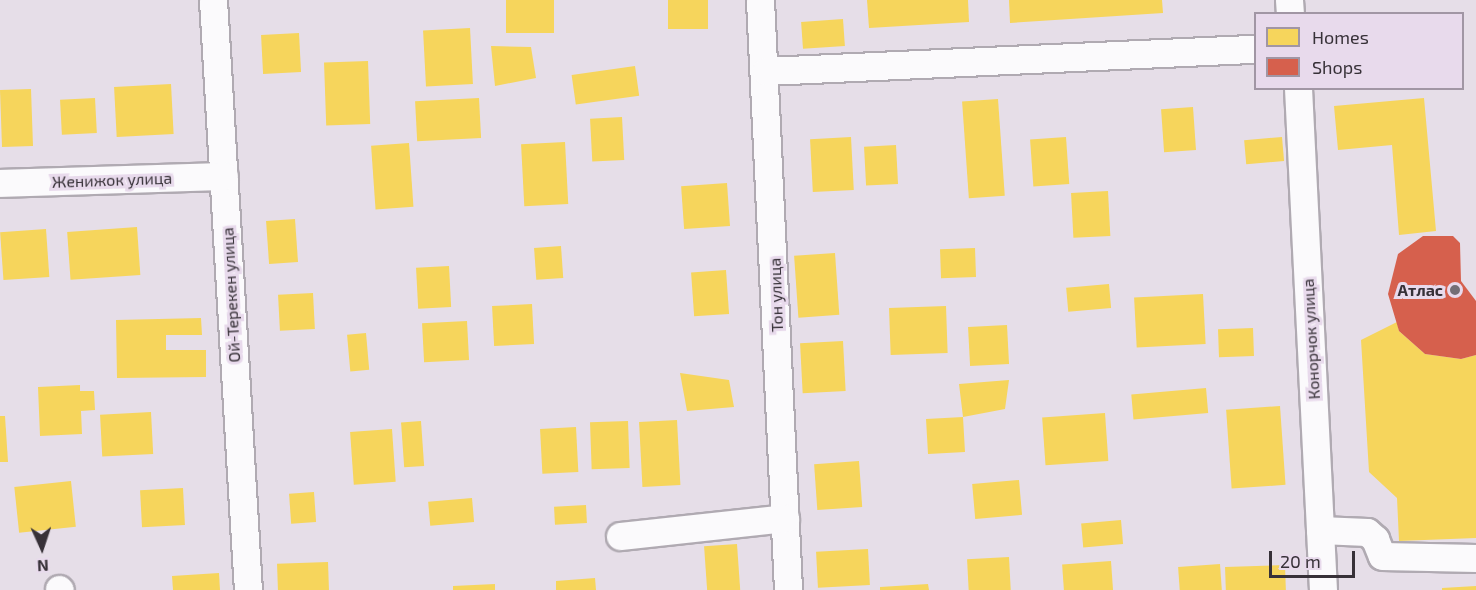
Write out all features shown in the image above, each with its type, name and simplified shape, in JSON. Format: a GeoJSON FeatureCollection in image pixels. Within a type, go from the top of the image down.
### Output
{"type":"FeatureCollection","features":[{"type":"Feature","properties":{"kind":"street","name":"Ой-Терекен улица"},"geometry":{"type":"LineString","coordinates":[[213,0],[248,590]]}},
{"type":"Feature","properties":{"kind":"street","name":"Тон улица"},"geometry":{"type":"LineString","coordinates":[[760,0],[766,71],[788,590]]}},
{"type":"Feature","properties":{"kind":"street"},"geometry":{"type":"LineString","coordinates":[[766,71],[1254,49]]}},
{"type":"Feature","properties":{"kind":"street","name":"Конорчок улица"},"geometry":{"type":"LineString","coordinates":[[1298,90],[1323,590]]}},
{"type":"Feature","properties":{"kind":"street","name":"Женижок улица"},"geometry":{"type":"LineString","coordinates":[[0,183],[224,176]]}},
{"type":"Feature","properties":{"kind":"street"},"geometry":{"type":"LineString","coordinates":[[620,536],[785,518]]}},
{"type":"Feature","properties":{"kind":"street"},"geometry":{"type":"LineString","coordinates":[[1320,531],[1367,532],[1376,539],[1382,556],[1476,558]]}},
{"type":"Feature","properties":{"kind":"building: Homes"},"geometry":{"type":"Polygon","coordinates":[[[506,0],[554,0],[554,33],[506,33],[506,0]]]}},
{"type":"Feature","properties":{"kind":"building: Homes"},"geometry":{"type":"Polygon","coordinates":[[[668,0],[708,0],[708,29],[668,29],[668,0]]]}},
{"type":"Feature","properties":{"kind":"building: Homes"},"geometry":{"type":"Polygon","coordinates":[[[867,0],[968,0],[969,22],[869,28],[867,0]]]}},
{"type":"Feature","properties":{"kind":"building: Homes"},"geometry":{"type":"Polygon","coordinates":[[[1009,0],[1162,0],[1163,13],[1010,23],[1009,0]]]}},
{"type":"Feature","properties":{"kind":"building: Homes"},"geometry":{"type":"Polygon","coordinates":[[[843,19],[845,46],[803,49],[801,22],[843,19]]]}},
{"type":"Feature","properties":{"kind":"building: Homes"},"geometry":{"type":"Polygon","coordinates":[[[470,28],[473,84],[426,86],[423,30],[470,28]]]}},
{"type":"Feature","properties":{"kind":"building: Homes"},"geometry":{"type":"Polygon","coordinates":[[[299,33],[301,72],[263,74],[261,35],[299,33]]]}},
{"type":"Feature","properties":{"kind":"building: Homes"},"geometry":{"type":"Polygon","coordinates":[[[491,46],[531,47],[536,78],[495,86],[491,46]]]}},
{"type":"Feature","properties":{"kind":"building: Homes"},"geometry":{"type":"Polygon","coordinates":[[[368,61],[370,124],[326,125],[324,63],[368,61]]]}},
{"type":"Feature","properties":{"kind":"building: Homes"},"geometry":{"type":"Polygon","coordinates":[[[635,66],[639,96],[576,105],[572,75],[635,66]]]}},
{"type":"Feature","properties":{"kind":"building: Homes"},"geometry":{"type":"Polygon","coordinates":[[[171,84],[174,134],[117,137],[114,87],[171,84]]]}},
{"type":"Feature","properties":{"kind":"building: Homes"},"geometry":{"type":"Polygon","coordinates":[[[31,89],[33,146],[2,147],[0,90],[31,89]]]}},
{"type":"Feature","properties":{"kind":"building: Homes"},"geometry":{"type":"Polygon","coordinates":[[[95,98],[97,133],[62,135],[60,100],[95,98]]]}},
{"type":"Feature","properties":{"kind":"building: Homes"},"geometry":{"type":"Polygon","coordinates":[[[479,98],[481,138],[417,141],[415,101],[479,98]]]}},
{"type":"Feature","properties":{"kind":"building: Homes"},"geometry":{"type":"Polygon","coordinates":[[[1424,98],[1436,231],[1399,235],[1392,145],[1338,150],[1334,106],[1424,98]]]}},
{"type":"Feature","properties":{"kind":"building: Homes"},"geometry":{"type":"Polygon","coordinates":[[[998,99],[1005,196],[969,198],[962,102],[998,99]]]}},
{"type":"Feature","properties":{"kind":"building: Homes"},"geometry":{"type":"Polygon","coordinates":[[[1193,107],[1196,150],[1164,152],[1161,109],[1193,107]]]}},
{"type":"Feature","properties":{"kind":"building: Homes"},"geometry":{"type":"Polygon","coordinates":[[[622,117],[624,160],[592,162],[590,119],[622,117]]]}},
{"type":"Feature","properties":{"kind":"building: Homes"},"geometry":{"type":"Polygon","coordinates":[[[851,137],[854,190],[813,192],[810,139],[851,137]]]}},
{"type":"Feature","properties":{"kind":"building: Homes"},"geometry":{"type":"Polygon","coordinates":[[[1066,137],[1069,184],[1033,186],[1030,140],[1066,137]]]}},
{"type":"Feature","properties":{"kind":"building: Homes"},"geometry":{"type":"Polygon","coordinates":[[[1282,137],[1284,161],[1246,164],[1244,140],[1282,137]]]}},
{"type":"Feature","properties":{"kind":"building: Homes"},"geometry":{"type":"Polygon","coordinates":[[[565,142],[568,204],[524,206],[521,144],[565,142]]]}},
{"type":"Feature","properties":{"kind":"building: Homes"},"geometry":{"type":"Polygon","coordinates":[[[409,143],[413,207],[376,209],[371,146],[409,143]]]}},
{"type":"Feature","properties":{"kind":"building: Homes"},"geometry":{"type":"Polygon","coordinates":[[[896,145],[898,184],[866,186],[864,147],[896,145]]]}},
{"type":"Feature","properties":{"kind":"building: Homes"},"geometry":{"type":"Polygon","coordinates":[[[727,183],[730,226],[684,229],[681,186],[727,183]]]}},
{"type":"Feature","properties":{"kind":"building: Homes"},"geometry":{"type":"Polygon","coordinates":[[[1108,191],[1110,236],[1073,238],[1071,193],[1108,191]]]}},
{"type":"Feature","properties":{"kind":"building: Homes"},"geometry":{"type":"Polygon","coordinates":[[[295,219],[298,262],[269,264],[266,221],[295,219]]]}},
{"type":"Feature","properties":{"kind":"building: Homes"},"geometry":{"type":"Polygon","coordinates":[[[137,227],[140,275],[71,280],[67,232],[137,227]]]}},
{"type":"Feature","properties":{"kind":"building: Homes"},"geometry":{"type":"Polygon","coordinates":[[[46,229],[49,277],[3,280],[0,232],[46,229]]]}},
{"type":"Feature","properties":{"kind":"building: Homes"},"geometry":{"type":"Polygon","coordinates":[[[561,246],[563,278],[536,280],[534,248],[561,246]]]}},
{"type":"Feature","properties":{"kind":"building: Homes"},"geometry":{"type":"Polygon","coordinates":[[[975,248],[976,277],[941,278],[940,249],[975,248]]]}},
{"type":"Feature","properties":{"kind":"building: Homes"},"geometry":{"type":"Polygon","coordinates":[[[835,253],[839,315],[798,318],[794,256],[835,253]]]}},
{"type":"Feature","properties":{"kind":"building: Homes"},"geometry":{"type":"Polygon","coordinates":[[[449,266],[451,307],[418,309],[416,268],[449,266]]]}},
{"type":"Feature","properties":{"kind":"building: Homes"},"geometry":{"type":"Polygon","coordinates":[[[726,270],[729,314],[694,316],[691,272],[726,270]]]}},
{"type":"Feature","properties":{"kind":"building: Homes"},"geometry":{"type":"Polygon","coordinates":[[[1109,284],[1111,308],[1068,312],[1066,288],[1109,284]]]}},
{"type":"Feature","properties":{"kind":"building: Homes"},"geometry":{"type":"Polygon","coordinates":[[[313,293],[315,329],[280,331],[278,295],[313,293]]]}},
{"type":"Feature","properties":{"kind":"building: Homes"},"geometry":{"type":"Polygon","coordinates":[[[1203,294],[1206,344],[1137,348],[1134,298],[1203,294]]]}},
{"type":"Feature","properties":{"kind":"building: Homes"},"geometry":{"type":"Polygon","coordinates":[[[532,304],[534,344],[494,346],[492,306],[532,304]]]}},
{"type":"Feature","properties":{"kind":"building: Homes"},"geometry":{"type":"Polygon","coordinates":[[[946,306],[948,353],[891,355],[889,308],[946,306]]]}},
{"type":"Feature","properties":{"kind":"building: Homes"},"geometry":{"type":"Polygon","coordinates":[[[201,318],[202,335],[166,335],[166,350],[206,350],[206,377],[117,378],[116,320],[201,318]]]}},
{"type":"Feature","properties":{"kind":"building: Homes"},"geometry":{"type":"Polygon","coordinates":[[[467,321],[469,360],[424,362],[422,323],[467,321]]]}},
{"type":"Feature","properties":{"kind":"building: Homes"},"geometry":{"type":"Polygon","coordinates":[[[1397,322],[1399,331],[1425,354],[1461,359],[1476,355],[1476,538],[1399,541],[1397,498],[1369,472],[1361,340],[1397,322]]]}},
{"type":"Feature","properties":{"kind":"building: Homes"},"geometry":{"type":"Polygon","coordinates":[[[1007,325],[1009,364],[970,366],[968,327],[1007,325]]]}},
{"type":"Feature","properties":{"kind":"building: Homes"},"geometry":{"type":"Polygon","coordinates":[[[1253,328],[1254,356],[1219,357],[1218,329],[1253,328]]]}},
{"type":"Feature","properties":{"kind":"building: Homes"},"geometry":{"type":"Polygon","coordinates":[[[366,333],[369,370],[350,372],[347,335],[366,333]]]}},
{"type":"Feature","properties":{"kind":"building: Homes"},"geometry":{"type":"Polygon","coordinates":[[[843,341],[846,391],[803,393],[800,343],[843,341]]]}},
{"type":"Feature","properties":{"kind":"building: Homes"},"geometry":{"type":"Polygon","coordinates":[[[680,373],[729,380],[734,407],[687,411],[680,373]]]}},
{"type":"Feature","properties":{"kind":"building: Homes"},"geometry":{"type":"Polygon","coordinates":[[[1009,380],[1005,409],[963,417],[959,384],[1009,380]]]}},
{"type":"Feature","properties":{"kind":"building: Homes"},"geometry":{"type":"Polygon","coordinates":[[[80,385],[80,391],[94,391],[95,410],[81,411],[82,434],[40,436],[38,387],[80,385]]]}},
{"type":"Feature","properties":{"kind":"building: Homes"},"geometry":{"type":"Polygon","coordinates":[[[1206,388],[1208,413],[1133,419],[1131,395],[1206,388]]]}},
{"type":"Feature","properties":{"kind":"building: Homes"},"geometry":{"type":"Polygon","coordinates":[[[1280,406],[1286,485],[1232,489],[1226,410],[1280,406]]]}},
{"type":"Feature","properties":{"kind":"building: Homes"},"geometry":{"type":"Polygon","coordinates":[[[151,412],[153,454],[102,457],[100,415],[151,412]]]}},
{"type":"Feature","properties":{"kind":"building: Homes"},"geometry":{"type":"Polygon","coordinates":[[[1105,413],[1108,461],[1046,465],[1042,417],[1105,413]]]}},
{"type":"Feature","properties":{"kind":"building: Homes"},"geometry":{"type":"Polygon","coordinates":[[[0,416],[5,416],[8,462],[0,462],[0,416]]]}},
{"type":"Feature","properties":{"kind":"building: Homes"},"geometry":{"type":"Polygon","coordinates":[[[963,417],[965,452],[928,454],[926,419],[963,417]]]}},
{"type":"Feature","properties":{"kind":"building: Homes"},"geometry":{"type":"Polygon","coordinates":[[[677,420],[680,485],[642,487],[639,422],[677,420]]]}},
{"type":"Feature","properties":{"kind":"building: Homes"},"geometry":{"type":"Polygon","coordinates":[[[421,421],[424,466],[404,467],[401,422],[421,421]]]}},
{"type":"Feature","properties":{"kind":"building: Homes"},"geometry":{"type":"Polygon","coordinates":[[[628,421],[630,468],[592,469],[590,422],[628,421]]]}},
{"type":"Feature","properties":{"kind":"building: Homes"},"geometry":{"type":"Polygon","coordinates":[[[576,427],[578,472],[542,474],[540,429],[576,427]]]}},
{"type":"Feature","properties":{"kind":"building: Homes"},"geometry":{"type":"Polygon","coordinates":[[[392,429],[396,482],[354,485],[350,432],[392,429]]]}},
{"type":"Feature","properties":{"kind":"building: Homes"},"geometry":{"type":"Polygon","coordinates":[[[859,461],[862,507],[817,510],[814,464],[859,461]]]}},
{"type":"Feature","properties":{"kind":"building: Homes"},"geometry":{"type":"Polygon","coordinates":[[[1019,480],[1022,515],[975,519],[972,484],[1019,480]]]}},
{"type":"Feature","properties":{"kind":"building: Homes"},"geometry":{"type":"Polygon","coordinates":[[[71,481],[76,527],[19,533],[14,487],[71,481]]]}},
{"type":"Feature","properties":{"kind":"building: Homes"},"geometry":{"type":"Polygon","coordinates":[[[183,488],[185,525],[142,527],[140,490],[183,488]]]}},
{"type":"Feature","properties":{"kind":"building: Homes"},"geometry":{"type":"Polygon","coordinates":[[[314,492],[316,522],[291,524],[289,494],[314,492]]]}},
{"type":"Feature","properties":{"kind":"building: Homes"},"geometry":{"type":"Polygon","coordinates":[[[472,498],[474,522],[430,526],[428,502],[472,498]]]}},
{"type":"Feature","properties":{"kind":"building: Homes"},"geometry":{"type":"Polygon","coordinates":[[[586,505],[587,523],[555,525],[554,507],[586,505]]]}},
{"type":"Feature","properties":{"kind":"building: Homes"},"geometry":{"type":"Polygon","coordinates":[[[1121,520],[1123,544],[1083,547],[1081,523],[1121,520]]]}},
{"type":"Feature","properties":{"kind":"building: Homes"},"geometry":{"type":"Polygon","coordinates":[[[737,544],[740,590],[707,590],[704,546],[737,544]]]}},
{"type":"Feature","properties":{"kind":"building: Homes"},"geometry":{"type":"Polygon","coordinates":[[[868,549],[870,585],[818,588],[816,552],[868,549]]]}},
{"type":"Feature","properties":{"kind":"building: Homes"},"geometry":{"type":"Polygon","coordinates":[[[1009,557],[1011,590],[969,590],[967,559],[1009,557]]]}},
{"type":"Feature","properties":{"kind":"building: Homes"},"geometry":{"type":"Polygon","coordinates":[[[1111,561],[1113,590],[1064,590],[1062,564],[1111,561]]]}},
{"type":"Feature","properties":{"kind":"building: Homes"},"geometry":{"type":"Polygon","coordinates":[[[328,562],[329,590],[278,590],[277,564],[328,562]]]}},
{"type":"Feature","properties":{"kind":"building: Homes"},"geometry":{"type":"Polygon","coordinates":[[[1220,564],[1222,590],[1180,590],[1178,567],[1220,564]]]}},
{"type":"Feature","properties":{"kind":"building: Homes"},"geometry":{"type":"Polygon","coordinates":[[[1285,565],[1286,590],[1226,590],[1225,567],[1285,565]]]}},
{"type":"Feature","properties":{"kind":"building: Homes"},"geometry":{"type":"Polygon","coordinates":[[[219,573],[220,590],[173,590],[172,576],[219,573]]]}},
{"type":"Feature","properties":{"kind":"building: Homes"},"geometry":{"type":"Polygon","coordinates":[[[595,578],[596,590],[556,590],[556,581],[595,578]]]}},
{"type":"Feature","properties":{"kind":"building: Homes"},"geometry":{"type":"Polygon","coordinates":[[[495,584],[495,590],[453,590],[453,586],[495,584]]]}},
{"type":"Feature","properties":{"kind":"building: Homes"},"geometry":{"type":"Polygon","coordinates":[[[928,584],[929,590],[880,590],[880,587],[928,584]]]}},
{"type":"Feature","properties":{"kind":"building: Homes"},"geometry":{"type":"Polygon","coordinates":[[[1476,586],[1476,590],[1442,590],[1442,588],[1476,586]]]}},
{"type":"Feature","properties":{"kind":"building: Shops"},"geometry":{"type":"Polygon","coordinates":[[[1423,236],[1453,236],[1460,243],[1461,281],[1476,301],[1476,355],[1461,359],[1425,354],[1399,331],[1388,294],[1398,254],[1423,236]]]}},
{"type":"Feature","properties":{"kind":"place","name":"Атлас"},"geometry":{"type":"Point","coordinates":[1455,290]}}]}
